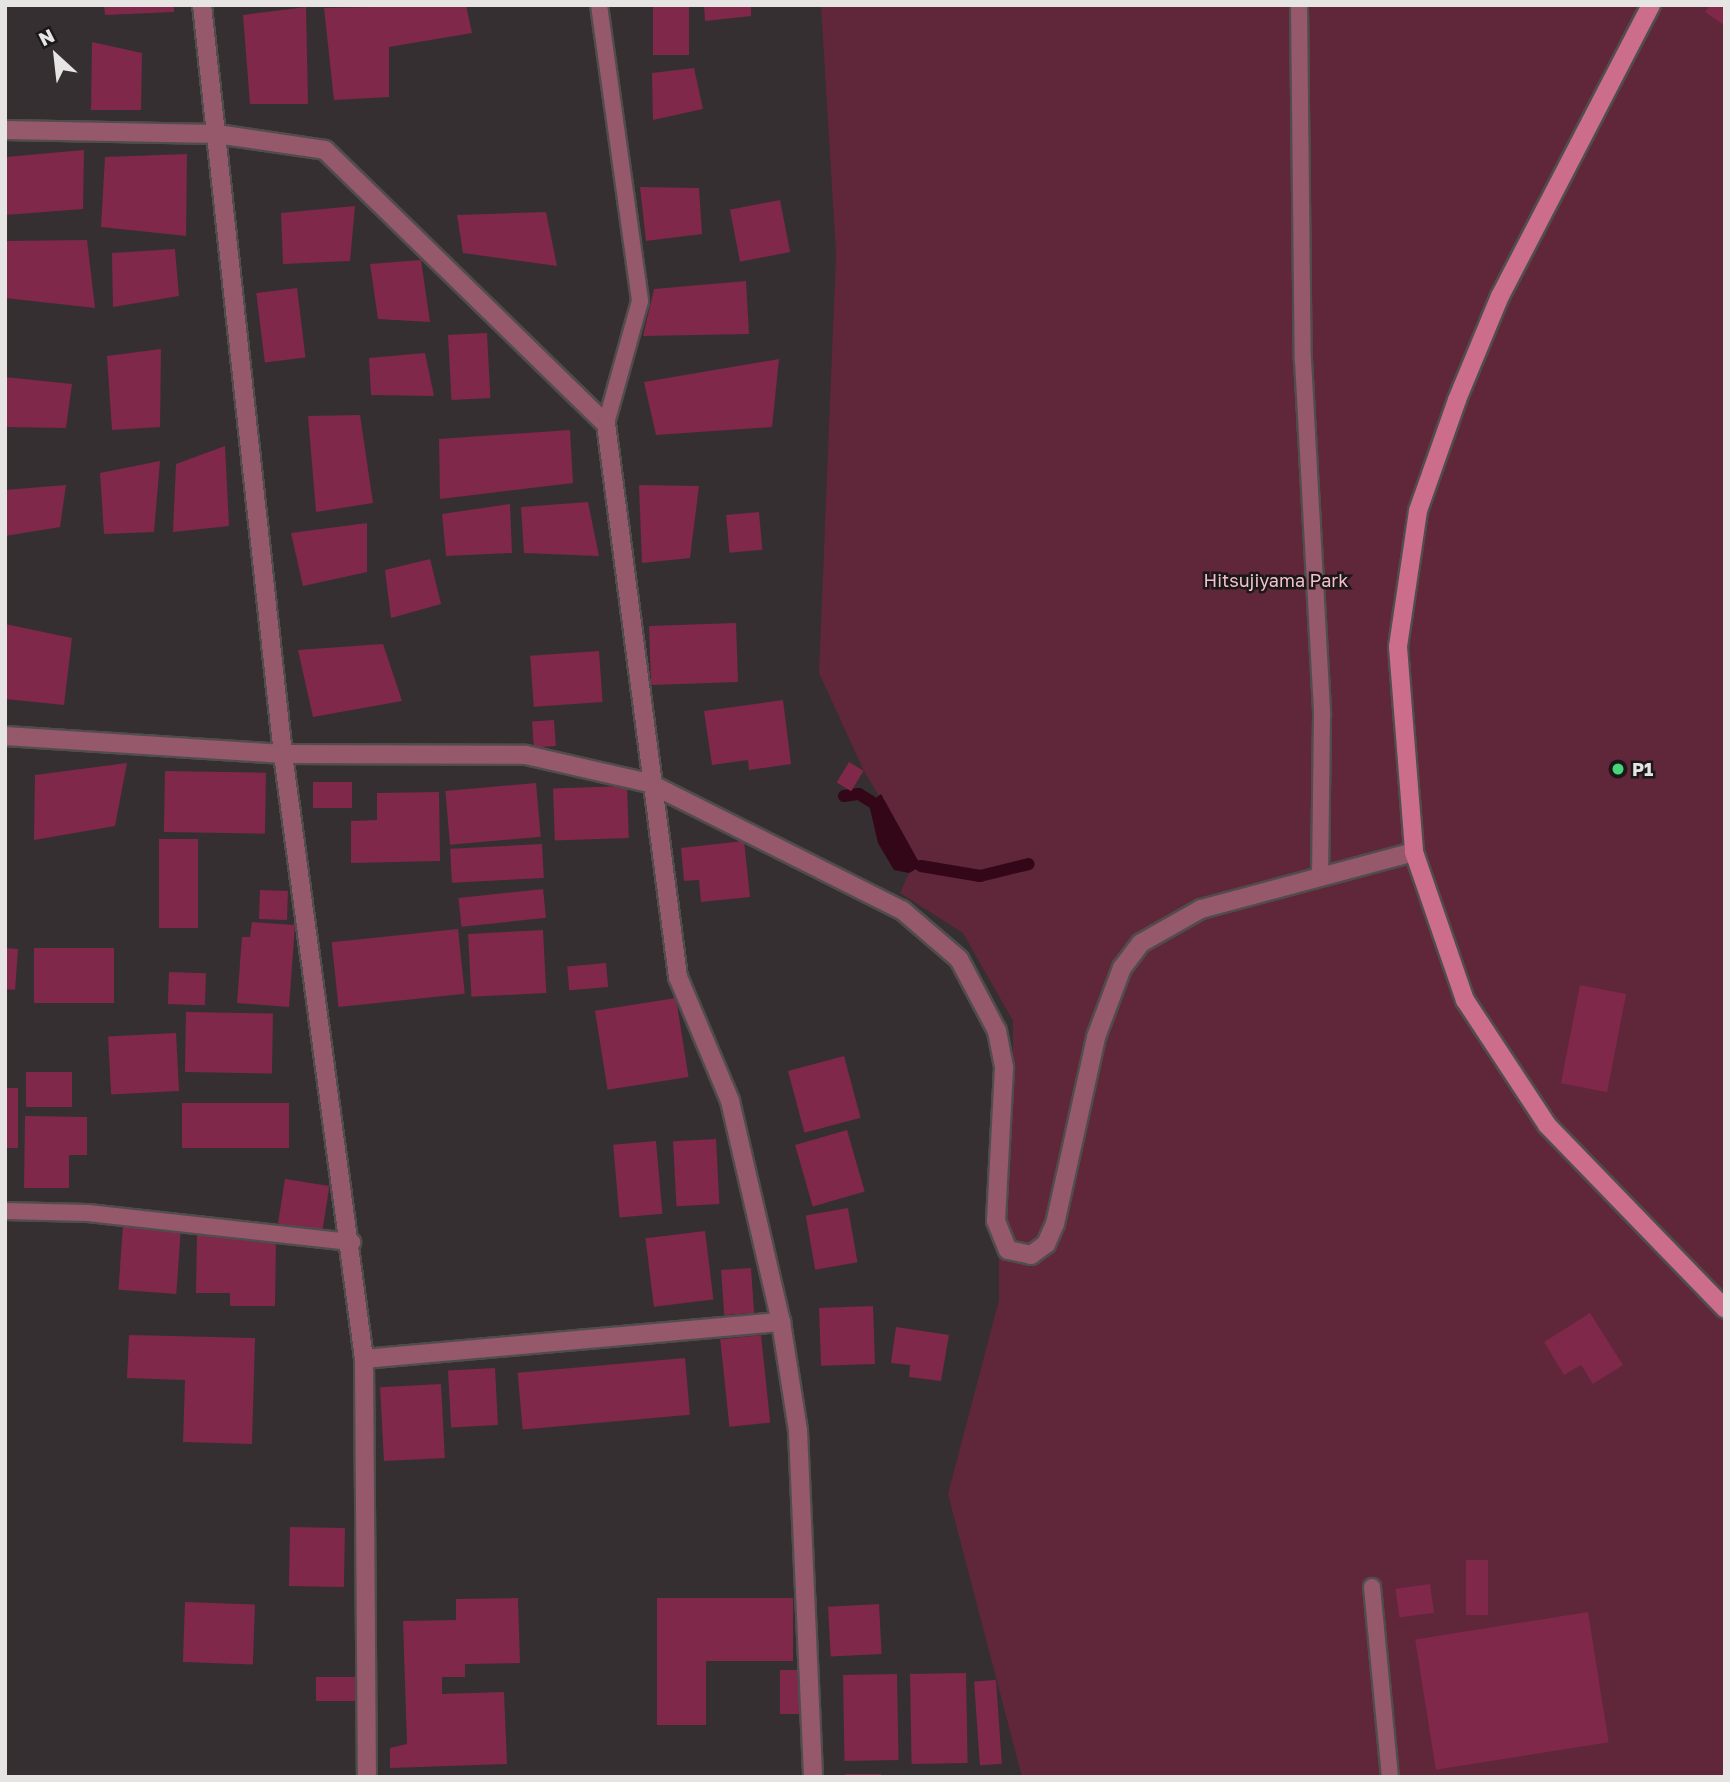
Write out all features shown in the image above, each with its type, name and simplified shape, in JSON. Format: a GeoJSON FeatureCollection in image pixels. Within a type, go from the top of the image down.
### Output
{"type":"FeatureCollection","features":[{"type":"Feature","properties":{"kind":"street"},"geometry":{"type":"LineString","coordinates":[[202,5],[283,754],[352,1242],[364,1359],[367,1777]]}},
{"type":"Feature","properties":{"kind":"street"},"geometry":{"type":"LineString","coordinates":[[1651,5],[1500,296],[1418,511],[1398,647],[1414,852],[1465,1000],[1547,1125],[1725,1308]]}},
{"type":"Feature","properties":{"kind":"street"},"geometry":{"type":"LineString","coordinates":[[5,130],[217,134],[325,150],[606,424],[649,783],[678,977],[730,1101],[781,1322],[798,1431],[813,1777]]}},
{"type":"Feature","properties":{"kind":"street"},"geometry":{"type":"LineString","coordinates":[[5,736],[283,754],[526,755],[649,783],[902,910],[959,958],[988,1007],[1003,1068],[996,1221],[1008,1250],[1031,1255],[1046,1244],[1055,1224],[1096,1037],[1122,968],[1141,943],[1201,909],[1320,873],[1414,852]]}},
{"type":"Feature","properties":{"kind":"street"},"geometry":{"type":"LineString","coordinates":[[364,1359],[781,1322]]}},
{"type":"Feature","properties":{"kind":"lane"},"geometry":{"type":"LineString","coordinates":[[599,5],[640,301],[606,424]]}},
{"type":"Feature","properties":{"kind":"lane"},"geometry":{"type":"LineString","coordinates":[[1299,5],[1303,360],[1322,715],[1320,873]]}},
{"type":"Feature","properties":{"kind":"lane"},"geometry":{"type":"LineString","coordinates":[[5,1211],[88,1213],[352,1242]]}},
{"type":"Feature","properties":{"kind":"lane"},"geometry":{"type":"LineString","coordinates":[[1372,1587],[1391,1777]]}},
{"type":"Feature","properties":{"kind":"green space","name":"Hitsujiyama Park"},"geometry":{"type":"Polygon","coordinates":[[[821,5],[1725,5],[1725,1777],[1022,1777],[948,1494],[999,1300],[999,1168],[1013,1102],[1013,1021],[963,933],[900,893],[909,873],[921,866],[864,771],[819,673],[836,254],[821,5]]]}},
{"type":"Feature","properties":{"kind":"shaded area"},"geometry":{"type":"Polygon","coordinates":[[[881,794],[921,866],[909,873],[894,870],[878,843],[869,804],[881,794]]]}},
{"type":"Feature","properties":{"kind":"building"},"geometry":{"type":"Polygon","coordinates":[[[104,5],[174,5],[174,12],[105,15],[104,5]]]}},
{"type":"Feature","properties":{"kind":"building"},"geometry":{"type":"Polygon","coordinates":[[[466,5],[472,33],[389,47],[389,97],[334,100],[324,8],[466,5]]]}},
{"type":"Feature","properties":{"kind":"building"},"geometry":{"type":"Polygon","coordinates":[[[653,5],[689,5],[689,55],[653,55],[653,5]]]}},
{"type":"Feature","properties":{"kind":"building"},"geometry":{"type":"Polygon","coordinates":[[[704,5],[751,5],[751,16],[705,21],[704,5]]]}},
{"type":"Feature","properties":{"kind":"building"},"geometry":{"type":"Polygon","coordinates":[[[1710,5],[1725,5],[1725,26],[1705,12],[1710,5]]]}},
{"type":"Feature","properties":{"kind":"building"},"geometry":{"type":"Polygon","coordinates":[[[306,7],[308,104],[250,104],[243,15],[306,7]]]}},
{"type":"Feature","properties":{"kind":"building"},"geometry":{"type":"Polygon","coordinates":[[[92,42],[142,53],[141,110],[91,110],[92,42]]]}},
{"type":"Feature","properties":{"kind":"building"},"geometry":{"type":"Polygon","coordinates":[[[694,68],[703,109],[653,120],[652,73],[694,68]]]}},
{"type":"Feature","properties":{"kind":"building"},"geometry":{"type":"Polygon","coordinates":[[[84,150],[83,209],[5,215],[6,157],[84,150]]]}},
{"type":"Feature","properties":{"kind":"building"},"geometry":{"type":"Polygon","coordinates":[[[187,154],[186,236],[101,227],[105,157],[187,154]]]}},
{"type":"Feature","properties":{"kind":"building"},"geometry":{"type":"Polygon","coordinates":[[[640,187],[699,188],[702,234],[646,241],[640,187]]]}},
{"type":"Feature","properties":{"kind":"building"},"geometry":{"type":"Polygon","coordinates":[[[780,200],[790,252],[740,262],[730,210],[780,200]]]}},
{"type":"Feature","properties":{"kind":"building"},"geometry":{"type":"Polygon","coordinates":[[[355,206],[350,261],[283,264],[281,213],[355,206]]]}},
{"type":"Feature","properties":{"kind":"building"},"geometry":{"type":"Polygon","coordinates":[[[546,212],[557,266],[463,253],[457,215],[546,212]]]}},
{"type":"Feature","properties":{"kind":"building"},"geometry":{"type":"Polygon","coordinates":[[[87,240],[95,308],[5,298],[5,241],[87,240]]]}},
{"type":"Feature","properties":{"kind":"building"},"geometry":{"type":"Polygon","coordinates":[[[175,249],[179,296],[113,307],[112,253],[175,249]]]}},
{"type":"Feature","properties":{"kind":"building"},"geometry":{"type":"Polygon","coordinates":[[[421,260],[430,322],[378,319],[370,264],[421,260]]]}},
{"type":"Feature","properties":{"kind":"building"},"geometry":{"type":"Polygon","coordinates":[[[746,281],[749,334],[643,336],[654,289],[746,281]]]}},
{"type":"Feature","properties":{"kind":"building"},"geometry":{"type":"Polygon","coordinates":[[[297,288],[306,357],[265,362],[256,293],[297,288]]]}},
{"type":"Feature","properties":{"kind":"building"},"geometry":{"type":"Polygon","coordinates":[[[487,333],[490,398],[451,400],[448,335],[487,333]]]}},
{"type":"Feature","properties":{"kind":"building"},"geometry":{"type":"Polygon","coordinates":[[[161,349],[160,427],[112,430],[107,356],[161,349]]]}},
{"type":"Feature","properties":{"kind":"building"},"geometry":{"type":"Polygon","coordinates":[[[425,353],[434,396],[371,395],[369,358],[425,353]]]}},
{"type":"Feature","properties":{"kind":"building"},"geometry":{"type":"Polygon","coordinates":[[[779,359],[772,427],[656,435],[644,382],[779,359]]]}},
{"type":"Feature","properties":{"kind":"building"},"geometry":{"type":"Polygon","coordinates":[[[5,377],[72,384],[66,428],[5,427],[5,377]]]}},
{"type":"Feature","properties":{"kind":"building"},"geometry":{"type":"Polygon","coordinates":[[[360,415],[373,503],[316,512],[308,416],[360,415]]]}},
{"type":"Feature","properties":{"kind":"building"},"geometry":{"type":"Polygon","coordinates":[[[570,430],[573,483],[440,499],[439,439],[570,430]]]}},
{"type":"Feature","properties":{"kind":"building"},"geometry":{"type":"Polygon","coordinates":[[[225,446],[229,526],[173,532],[176,464],[225,446]]]}},
{"type":"Feature","properties":{"kind":"building"},"geometry":{"type":"Polygon","coordinates":[[[160,461],[154,532],[104,534],[100,473],[160,461]]]}},
{"type":"Feature","properties":{"kind":"building"},"geometry":{"type":"Polygon","coordinates":[[[66,485],[60,527],[5,536],[5,490],[66,485]]]}},
{"type":"Feature","properties":{"kind":"building"},"geometry":{"type":"Polygon","coordinates":[[[639,485],[699,486],[690,558],[642,563],[639,485]]]}},
{"type":"Feature","properties":{"kind":"building"},"geometry":{"type":"Polygon","coordinates":[[[588,502],[599,556],[524,553],[521,507],[588,502]]]}},
{"type":"Feature","properties":{"kind":"building"},"geometry":{"type":"Polygon","coordinates":[[[510,504],[512,553],[446,556],[442,514],[510,504]]]}},
{"type":"Feature","properties":{"kind":"building"},"geometry":{"type":"Polygon","coordinates":[[[759,512],[762,550],[729,553],[726,515],[759,512]]]}},
{"type":"Feature","properties":{"kind":"building"},"geometry":{"type":"Polygon","coordinates":[[[367,523],[367,572],[303,586],[291,533],[367,523]]]}},
{"type":"Feature","properties":{"kind":"building"},"geometry":{"type":"Polygon","coordinates":[[[430,559],[441,604],[391,618],[385,570],[430,559]]]}},
{"type":"Feature","properties":{"kind":"building"},"geometry":{"type":"Polygon","coordinates":[[[736,623],[738,682],[651,685],[649,626],[736,623]]]}},
{"type":"Feature","properties":{"kind":"building"},"geometry":{"type":"Polygon","coordinates":[[[5,624],[72,638],[64,705],[5,699],[5,624]]]}},
{"type":"Feature","properties":{"kind":"building"},"geometry":{"type":"Polygon","coordinates":[[[383,644],[402,701],[313,717],[298,650],[383,644]]]}},
{"type":"Feature","properties":{"kind":"building"},"geometry":{"type":"Polygon","coordinates":[[[599,651],[603,702],[534,707],[530,656],[599,651]]]}},
{"type":"Feature","properties":{"kind":"building"},"geometry":{"type":"Polygon","coordinates":[[[783,700],[791,764],[749,770],[748,760],[712,765],[704,711],[783,700]]]}},
{"type":"Feature","properties":{"kind":"building"},"geometry":{"type":"Polygon","coordinates":[[[554,720],[556,746],[534,747],[532,722],[554,720]]]}},
{"type":"Feature","properties":{"kind":"building"},"geometry":{"type":"Polygon","coordinates":[[[849,762],[864,771],[851,791],[837,783],[849,762]]]}},
{"type":"Feature","properties":{"kind":"building"},"geometry":{"type":"Polygon","coordinates":[[[127,763],[115,826],[34,840],[35,775],[127,763]]]}},
{"type":"Feature","properties":{"kind":"building"},"geometry":{"type":"Polygon","coordinates":[[[165,771],[266,773],[265,834],[164,832],[165,771]]]}},
{"type":"Feature","properties":{"kind":"building"},"geometry":{"type":"Polygon","coordinates":[[[313,782],[352,782],[352,808],[313,808],[313,782]]]}},
{"type":"Feature","properties":{"kind":"building"},"geometry":{"type":"Polygon","coordinates":[[[536,783],[541,837],[450,845],[445,791],[536,783]]]}},
{"type":"Feature","properties":{"kind":"building"},"geometry":{"type":"Polygon","coordinates":[[[627,786],[629,838],[555,841],[553,789],[627,786]]]}},
{"type":"Feature","properties":{"kind":"building"},"geometry":{"type":"Polygon","coordinates":[[[439,792],[440,861],[351,863],[351,821],[377,820],[377,793],[439,792]]]}},
{"type":"Feature","properties":{"kind":"building"},"geometry":{"type":"Polygon","coordinates":[[[159,839],[198,839],[198,928],[159,928],[159,839]]]}},
{"type":"Feature","properties":{"kind":"building"},"geometry":{"type":"Polygon","coordinates":[[[744,841],[750,897],[701,902],[699,880],[684,881],[681,848],[744,841]]]}},
{"type":"Feature","properties":{"kind":"building"},"geometry":{"type":"Polygon","coordinates":[[[542,844],[544,878],[452,883],[450,849],[542,844]]]}},
{"type":"Feature","properties":{"kind":"building"},"geometry":{"type":"Polygon","coordinates":[[[543,889],[546,918],[461,927],[458,898],[543,889]]]}},
{"type":"Feature","properties":{"kind":"building"},"geometry":{"type":"Polygon","coordinates":[[[260,890],[288,891],[287,920],[259,919],[260,890]]]}},
{"type":"Feature","properties":{"kind":"building"},"geometry":{"type":"Polygon","coordinates":[[[252,922],[295,925],[289,1007],[237,1003],[242,937],[250,937],[252,922]]]}},
{"type":"Feature","properties":{"kind":"building"},"geometry":{"type":"Polygon","coordinates":[[[458,929],[465,994],[338,1007],[332,942],[458,929]]]}},
{"type":"Feature","properties":{"kind":"building"},"geometry":{"type":"Polygon","coordinates":[[[543,930],[546,993],[471,997],[468,934],[543,930]]]}},
{"type":"Feature","properties":{"kind":"building"},"geometry":{"type":"Polygon","coordinates":[[[5,948],[18,949],[15,990],[5,989],[5,948]]]}},
{"type":"Feature","properties":{"kind":"building"},"geometry":{"type":"Polygon","coordinates":[[[34,948],[114,948],[114,1003],[34,1003],[34,948]]]}},
{"type":"Feature","properties":{"kind":"building"},"geometry":{"type":"Polygon","coordinates":[[[606,963],[608,987],[569,990],[567,966],[606,963]]]}},
{"type":"Feature","properties":{"kind":"building"},"geometry":{"type":"Polygon","coordinates":[[[169,972],[206,973],[205,1005],[168,1004],[169,972]]]}},
{"type":"Feature","properties":{"kind":"building"},"geometry":{"type":"Polygon","coordinates":[[[1580,985],[1626,994],[1607,1092],[1561,1083],[1580,985]]]}},
{"type":"Feature","properties":{"kind":"building"},"geometry":{"type":"Polygon","coordinates":[[[676,998],[689,1077],[608,1090],[595,1011],[676,998]]]}},
{"type":"Feature","properties":{"kind":"building"},"geometry":{"type":"Polygon","coordinates":[[[186,1012],[273,1014],[272,1074],[185,1072],[186,1012]]]}},
{"type":"Feature","properties":{"kind":"building"},"geometry":{"type":"Polygon","coordinates":[[[176,1033],[179,1091],[111,1094],[108,1037],[176,1033]]]}},
{"type":"Feature","properties":{"kind":"building"},"geometry":{"type":"Polygon","coordinates":[[[844,1056],[861,1118],[805,1133],[788,1071],[844,1056]]]}},
{"type":"Feature","properties":{"kind":"building"},"geometry":{"type":"Polygon","coordinates":[[[26,1072],[72,1072],[72,1107],[26,1107],[26,1072]]]}},
{"type":"Feature","properties":{"kind":"building"},"geometry":{"type":"Polygon","coordinates":[[[5,1088],[18,1088],[18,1148],[5,1148],[5,1088]]]}},
{"type":"Feature","properties":{"kind":"building"},"geometry":{"type":"Polygon","coordinates":[[[182,1103],[289,1103],[289,1148],[182,1148],[182,1103]]]}},
{"type":"Feature","properties":{"kind":"building"},"geometry":{"type":"Polygon","coordinates":[[[25,1116],[87,1117],[87,1155],[69,1155],[69,1188],[24,1188],[25,1116]]]}},
{"type":"Feature","properties":{"kind":"building"},"geometry":{"type":"Polygon","coordinates":[[[847,1130],[865,1192],[813,1206],[795,1145],[847,1130]]]}},
{"type":"Feature","properties":{"kind":"building"},"geometry":{"type":"Polygon","coordinates":[[[716,1139],[719,1204],[676,1206],[673,1141],[716,1139]]]}},
{"type":"Feature","properties":{"kind":"building"},"geometry":{"type":"Polygon","coordinates":[[[656,1141],[662,1214],[620,1217],[613,1145],[656,1141]]]}},
{"type":"Feature","properties":{"kind":"building"},"geometry":{"type":"Polygon","coordinates":[[[285,1179],[329,1186],[322,1230],[278,1223],[285,1179]]]}},
{"type":"Feature","properties":{"kind":"building"},"geometry":{"type":"Polygon","coordinates":[[[848,1208],[858,1262],[815,1270],[806,1215],[848,1208]]]}},
{"type":"Feature","properties":{"kind":"building"},"geometry":{"type":"Polygon","coordinates":[[[123,1225],[181,1229],[176,1294],[118,1290],[123,1225]]]}},
{"type":"Feature","properties":{"kind":"building"},"geometry":{"type":"Polygon","coordinates":[[[705,1231],[713,1299],[654,1307],[645,1238],[705,1231]]]}},
{"type":"Feature","properties":{"kind":"building"},"geometry":{"type":"Polygon","coordinates":[[[197,1235],[276,1236],[275,1306],[230,1306],[230,1293],[196,1293],[197,1235]]]}},
{"type":"Feature","properties":{"kind":"building"},"geometry":{"type":"Polygon","coordinates":[[[751,1268],[754,1313],[724,1315],[721,1270],[751,1268]]]}},
{"type":"Feature","properties":{"kind":"building"},"geometry":{"type":"Polygon","coordinates":[[[873,1306],[875,1364],[821,1366],[819,1308],[873,1306]]]}},
{"type":"Feature","properties":{"kind":"building"},"geometry":{"type":"Polygon","coordinates":[[[1590,1313],[1623,1365],[1593,1384],[1581,1365],[1564,1375],[1544,1342],[1590,1313]]]}},
{"type":"Feature","properties":{"kind":"building"},"geometry":{"type":"Polygon","coordinates":[[[896,1327],[949,1335],[941,1381],[909,1377],[910,1365],[891,1363],[896,1327]]]}},
{"type":"Feature","properties":{"kind":"building"},"geometry":{"type":"Polygon","coordinates":[[[129,1335],[255,1338],[252,1444],[183,1442],[185,1380],[127,1378],[129,1335]]]}},
{"type":"Feature","properties":{"kind":"building"},"geometry":{"type":"Polygon","coordinates":[[[761,1335],[770,1423],[729,1427],[720,1339],[761,1335]]]}},
{"type":"Feature","properties":{"kind":"building"},"geometry":{"type":"Polygon","coordinates":[[[685,1358],[690,1415],[523,1429],[518,1373],[685,1358]]]}},
{"type":"Feature","properties":{"kind":"building"},"geometry":{"type":"Polygon","coordinates":[[[495,1368],[498,1425],[451,1427],[448,1370],[495,1368]]]}},
{"type":"Feature","properties":{"kind":"building"},"geometry":{"type":"Polygon","coordinates":[[[441,1384],[445,1458],[384,1461],[380,1387],[441,1384]]]}},
{"type":"Feature","properties":{"kind":"building"},"geometry":{"type":"Polygon","coordinates":[[[290,1527],[345,1528],[344,1587],[289,1586],[290,1527]]]}},
{"type":"Feature","properties":{"kind":"building"},"geometry":{"type":"Polygon","coordinates":[[[1466,1560],[1488,1560],[1488,1615],[1466,1615],[1466,1560]]]}},
{"type":"Feature","properties":{"kind":"building"},"geometry":{"type":"Polygon","coordinates":[[[1430,1584],[1434,1613],[1399,1618],[1395,1589],[1430,1584]]]}},
{"type":"Feature","properties":{"kind":"building"},"geometry":{"type":"Polygon","coordinates":[[[518,1598],[520,1663],[465,1664],[465,1677],[442,1677],[442,1694],[504,1692],[507,1764],[390,1768],[390,1748],[407,1744],[403,1621],[456,1620],[456,1599],[518,1598]]]}},
{"type":"Feature","properties":{"kind":"building"},"geometry":{"type":"Polygon","coordinates":[[[657,1598],[793,1598],[793,1661],[706,1661],[706,1725],[657,1725],[657,1598]]]}},
{"type":"Feature","properties":{"kind":"building"},"geometry":{"type":"Polygon","coordinates":[[[185,1602],[255,1604],[253,1664],[183,1662],[185,1602]]]}},
{"type":"Feature","properties":{"kind":"building"},"geometry":{"type":"Polygon","coordinates":[[[879,1604],[882,1654],[831,1657],[828,1607],[879,1604]]]}},
{"type":"Feature","properties":{"kind":"building"},"geometry":{"type":"Polygon","coordinates":[[[1588,1612],[1609,1742],[1436,1770],[1415,1639],[1588,1612]]]}},
{"type":"Feature","properties":{"kind":"building"},"geometry":{"type":"Polygon","coordinates":[[[780,1670],[802,1670],[802,1714],[780,1714],[780,1670]]]}},
{"type":"Feature","properties":{"kind":"building"},"geometry":{"type":"Polygon","coordinates":[[[966,1673],[968,1763],[912,1764],[910,1674],[966,1673]]]}},
{"type":"Feature","properties":{"kind":"building"},"geometry":{"type":"Polygon","coordinates":[[[897,1674],[899,1760],[845,1761],[843,1675],[897,1674]]]}},
{"type":"Feature","properties":{"kind":"building"},"geometry":{"type":"Polygon","coordinates":[[[316,1677],[356,1677],[356,1701],[316,1701],[316,1677]]]}},
{"type":"Feature","properties":{"kind":"building"},"geometry":{"type":"Polygon","coordinates":[[[996,1680],[1002,1764],[980,1765],[974,1682],[996,1680]]]}},
{"type":"Feature","properties":{"kind":"building"},"geometry":{"type":"Polygon","coordinates":[[[845,1774],[881,1774],[881,1777],[845,1777],[845,1774]]]}},
{"type":"Feature","properties":{"kind":"waterway"},"geometry":{"type":"LineString","coordinates":[[844,796],[859,794],[872,802]]}},
{"type":"Feature","properties":{"kind":"waterway"},"geometry":{"type":"LineString","coordinates":[[921,866],[980,876],[1029,864]]}},
{"type":"Feature","properties":{"kind":"place","name":"P1"},"geometry":{"type":"Point","coordinates":[1618,769]}}]}
